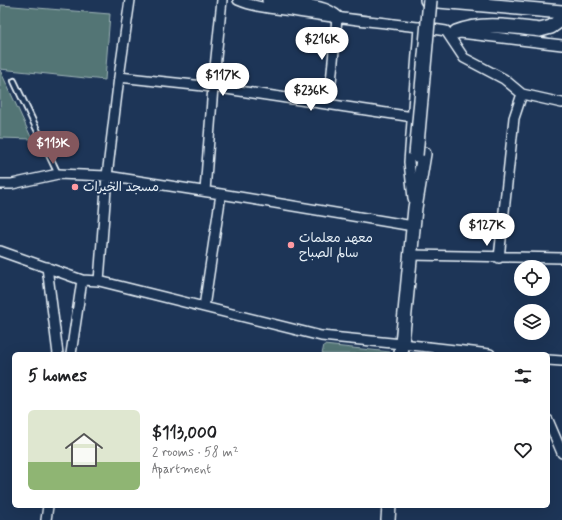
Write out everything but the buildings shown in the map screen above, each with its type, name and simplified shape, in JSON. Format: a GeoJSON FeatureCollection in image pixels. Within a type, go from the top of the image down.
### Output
{"type":"FeatureCollection","features":[{"type":"Feature","properties":{"kind":"street"},"geometry":{"type":"LineString","coordinates":[[99,281],[107,176],[130,0]]}},
{"type":"Feature","properties":{"kind":"street"},"geometry":{"type":"LineString","coordinates":[[206,192],[213,88],[222,0]]}},
{"type":"Feature","properties":{"kind":"street"},"geometry":{"type":"LineString","coordinates":[[238,0],[247,4],[262,7],[336,18],[419,26],[451,32],[562,45]]}},
{"type":"Feature","properties":{"kind":"street"},"geometry":{"type":"LineString","coordinates":[[269,0],[277,3],[326,10],[336,18]]}},
{"type":"Feature","properties":{"kind":"street"},"geometry":{"type":"LineString","coordinates":[[420,154],[428,0],[475,2],[562,12],[558,22],[546,29],[540,30],[488,25],[451,32]]}},
{"type":"Feature","properties":{"kind":"street"},"geometry":{"type":"LineString","coordinates":[[402,349],[420,154],[437,0]]}},
{"type":"Feature","properties":{"kind":"street"},"geometry":{"type":"LineString","coordinates":[[329,104],[336,18]]}},
{"type":"Feature","properties":{"kind":"street"},"geometry":{"type":"LineString","coordinates":[[415,208],[409,162],[419,26]]}},
{"type":"Feature","properties":{"kind":"street"},"geometry":{"type":"LineString","coordinates":[[451,32],[464,58],[504,79],[522,94],[562,103]]}},
{"type":"Feature","properties":{"kind":"street"},"geometry":{"type":"LineString","coordinates":[[119,77],[213,88],[413,117]]}},
{"type":"Feature","properties":{"kind":"street"},"geometry":{"type":"LineString","coordinates":[[499,258],[514,118],[522,94]]}},
{"type":"Feature","properties":{"kind":"street"},"geometry":{"type":"LineString","coordinates":[[0,186],[58,174],[107,176],[413,226]]}},
{"type":"Feature","properties":{"kind":"street"},"geometry":{"type":"LineString","coordinates":[[204,307],[221,194]]}},
{"type":"Feature","properties":{"kind":"street"},"geometry":{"type":"LineString","coordinates":[[0,251],[82,280],[99,281],[321,336],[402,349],[455,352]]}},
{"type":"Feature","properties":{"kind":"street"},"geometry":{"type":"LineString","coordinates":[[411,255],[499,258],[562,258]]}},
{"type":"Feature","properties":{"kind":"street"},"geometry":{"type":"LineString","coordinates":[[47,268],[58,352]]}},
{"type":"Feature","properties":{"kind":"street"},"geometry":{"type":"LineString","coordinates":[[71,352],[82,280]]}},
{"type":"Feature","properties":{"kind":"street"},"geometry":{"type":"LineString","coordinates":[[550,360],[562,361]]}},
{"type":"Feature","properties":{"kind":"street"},"geometry":{"type":"LineString","coordinates":[[550,425],[562,453]]}},
{"type":"Feature","properties":{"kind":"street"},"geometry":{"type":"LineString","coordinates":[[46,520],[48,508]]}},
{"type":"Feature","properties":{"kind":"street"},"geometry":{"type":"LineString","coordinates":[[388,520],[389,508]]}},
{"type":"Feature","properties":{"kind":"lane"},"geometry":{"type":"LineString","coordinates":[[14,81],[58,174]]}},
{"type":"Feature","properties":{"kind":"green space"},"geometry":{"type":"Polygon","coordinates":[[[1,5],[110,14],[105,80],[0,69],[1,5]]]}},
{"type":"Feature","properties":{"kind":"green space"},"geometry":{"type":"Polygon","coordinates":[[[0,70],[32,139],[0,138],[0,70]]]}},
{"type":"Feature","properties":{"kind":"green space"},"geometry":{"type":"Polygon","coordinates":[[[324,345],[390,352],[322,352],[324,345]]]}},
{"type":"Feature","properties":{"kind":"place","name":"مسجد الخيرات"},"geometry":{"type":"Point","coordinates":[75,187]}},
{"type":"Feature","properties":{"kind":"place","name":"معهد معلمات سالم الصباح"},"geometry":{"type":"Point","coordinates":[291,245]}}]}
